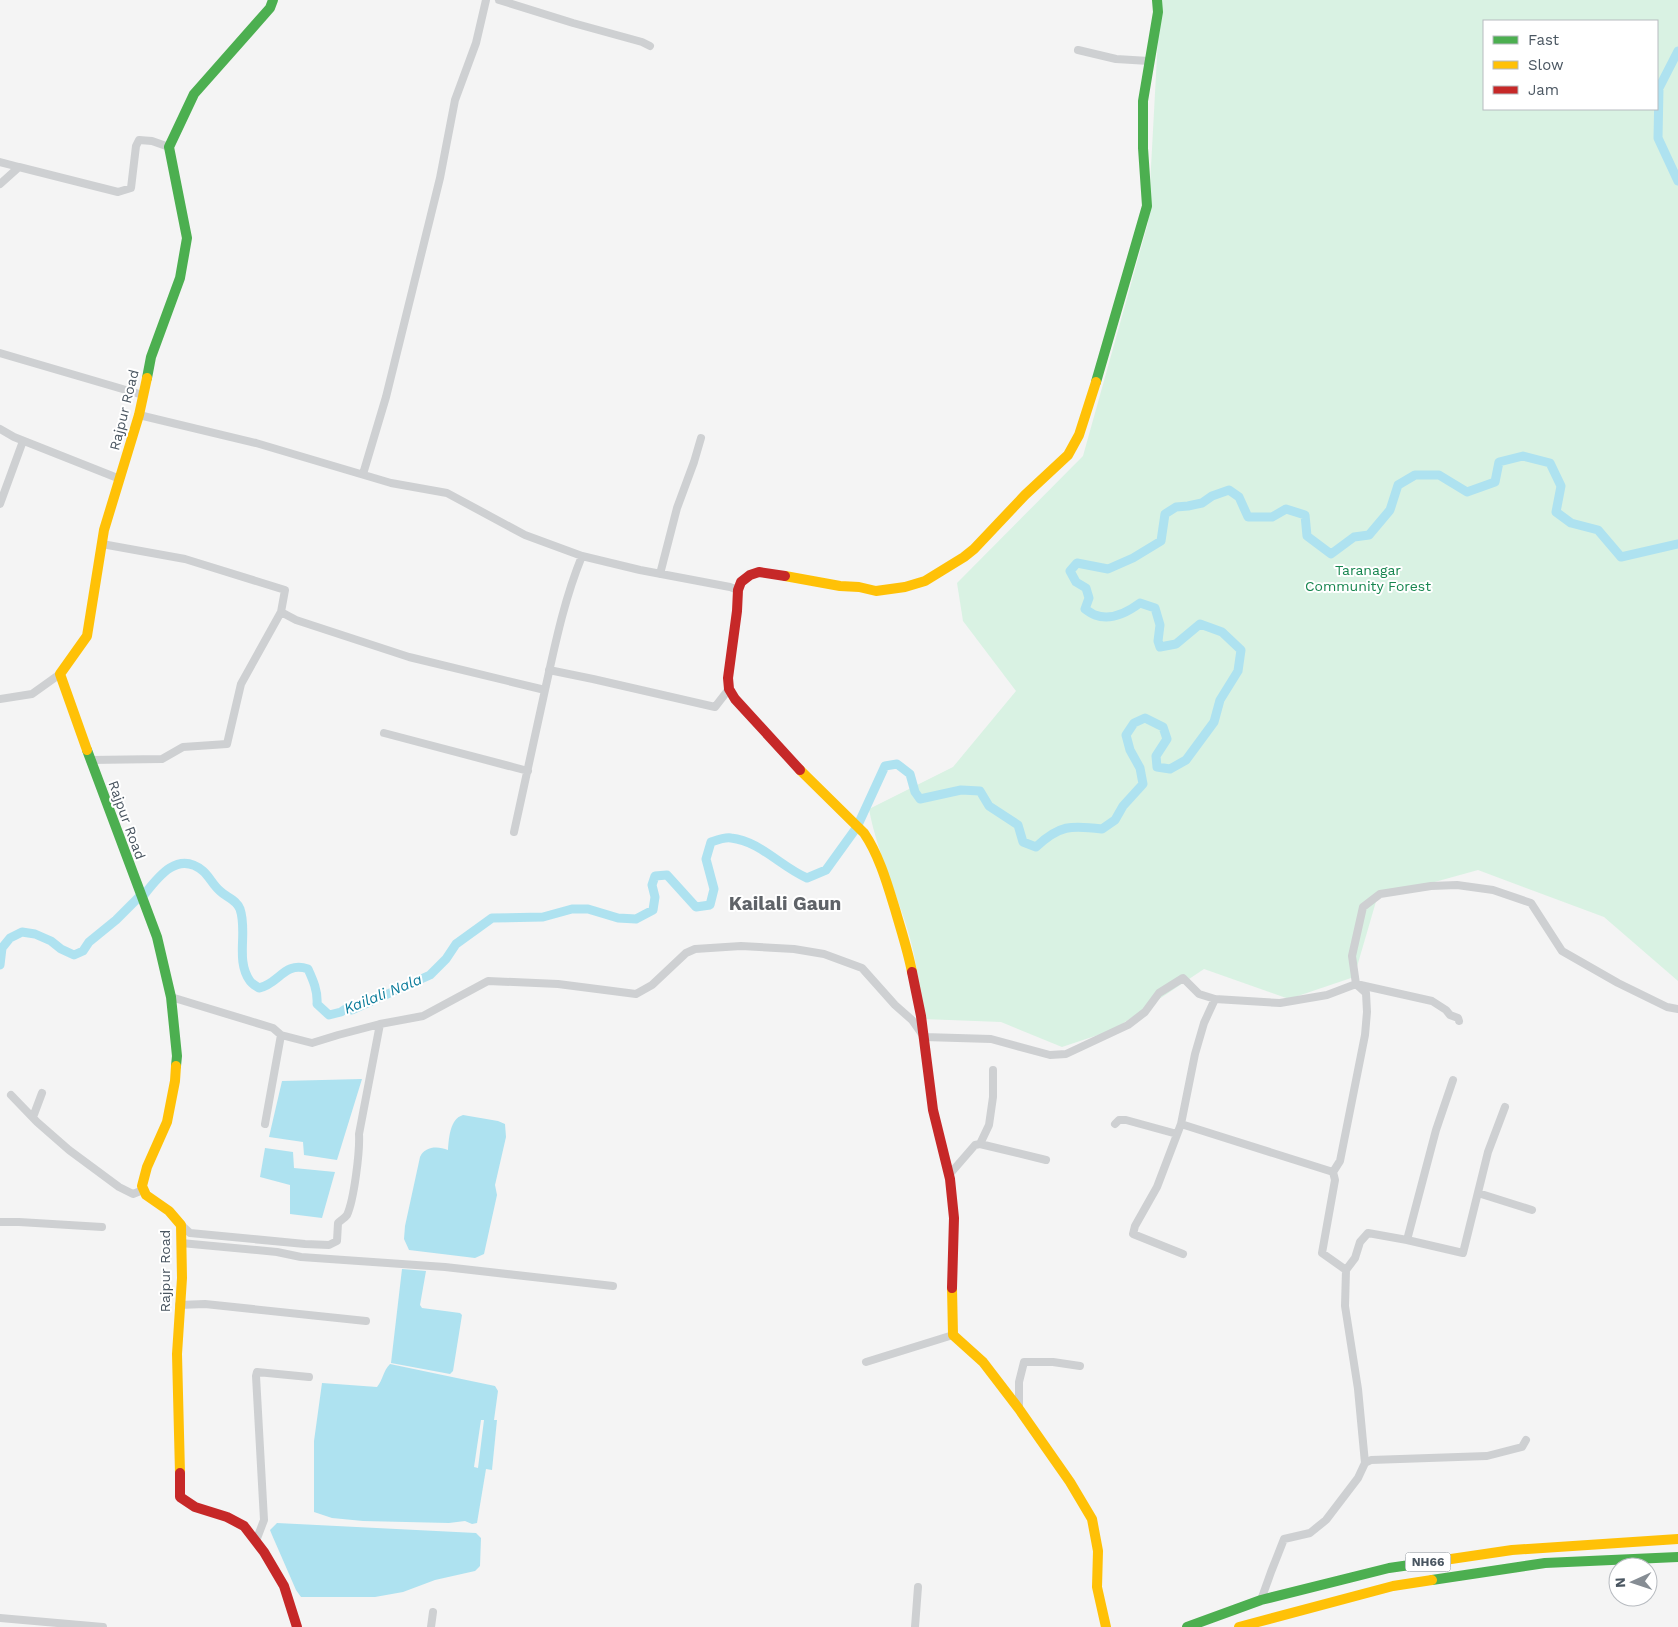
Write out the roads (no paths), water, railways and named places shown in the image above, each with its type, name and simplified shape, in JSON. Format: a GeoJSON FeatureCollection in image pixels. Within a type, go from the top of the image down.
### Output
{"type":"FeatureCollection","features":[{"type":"Feature","properties":{"kind":"main road"},"geometry":{"type":"LineString","coordinates":[[169,147],[194,94],[270,8],[273,0]]}},
{"type":"Feature","properties":{"kind":"main road"},"geometry":{"type":"LineString","coordinates":[[1106,1627],[1096,1587],[1098,1551],[1092,1520],[1070,1482],[1019,1409],[983,1362],[953,1335],[954,1218],[949,1175],[933,1110],[924,1037],[908,952],[886,881],[870,842],[864,833],[788,758],[734,699],[729,689],[728,678],[738,590],[741,582],[750,575],[759,572],[876,591],[906,588],[925,581],[974,549],[1025,495],[1068,455],[1078,435],[1092,396],[1147,206],[1143,148],[1143,101],[1158,12],[1157,0]]}},
{"type":"Feature","properties":{"kind":"main road","name":"Rajpur Road"},"geometry":{"type":"LineString","coordinates":[[169,147],[187,238],[180,278],[151,357],[139,415],[104,530],[87,636],[60,674],[90,760],[157,937],[171,996],[177,1056],[175,1081],[168,1122],[147,1167],[142,1186],[146,1195],[169,1210],[181,1225],[182,1278],[177,1354],[180,1497],[195,1507],[228,1517],[244,1526],[264,1552],[284,1586],[297,1627]]}},
{"type":"Feature","properties":{"kind":"main road","name":"NH66"},"geometry":{"type":"LineString","coordinates":[[1187,1627],[1261,1600],[1389,1568],[1512,1550],[1678,1539]]}},
{"type":"Feature","properties":{"kind":"main road","name":"NH66"},"geometry":{"type":"LineString","coordinates":[[1239,1627],[1393,1586],[1545,1563],[1678,1557]]}},
{"type":"Feature","properties":{"kind":"street"},"geometry":{"type":"LineString","coordinates":[[363,474],[389,387],[440,178],[455,100],[476,43],[486,0]]}},
{"type":"Feature","properties":{"kind":"street"},"geometry":{"type":"LineString","coordinates":[[499,0],[650,46]]}},
{"type":"Feature","properties":{"kind":"street"},"geometry":{"type":"LineString","coordinates":[[1078,50],[1116,59],[1149,62]]}},
{"type":"Feature","properties":{"kind":"street"},"geometry":{"type":"LineString","coordinates":[[0,162],[118,192],[130,188],[136,146],[139,140],[152,141],[169,147]]}},
{"type":"Feature","properties":{"kind":"street"},"geometry":{"type":"LineString","coordinates":[[0,184],[19,167]]}},
{"type":"Feature","properties":{"kind":"street"},"geometry":{"type":"LineString","coordinates":[[0,353],[143,394]]}},
{"type":"Feature","properties":{"kind":"street"},"geometry":{"type":"LineString","coordinates":[[139,415],[256,443],[391,483],[447,493],[525,535],[582,556],[738,590]]}},
{"type":"Feature","properties":{"kind":"street"},"geometry":{"type":"LineString","coordinates":[[0,428],[23,441],[120,479]]}},
{"type":"Feature","properties":{"kind":"street"},"geometry":{"type":"LineString","coordinates":[[660,574],[677,508],[701,438]]}},
{"type":"Feature","properties":{"kind":"street"},"geometry":{"type":"LineString","coordinates":[[0,504],[23,441]]}},
{"type":"Feature","properties":{"kind":"street"},"geometry":{"type":"LineString","coordinates":[[90,760],[162,759],[183,747],[227,744],[241,684],[281,612],[286,590],[185,559],[102,544]]}},
{"type":"Feature","properties":{"kind":"street"},"geometry":{"type":"LineString","coordinates":[[514,832],[561,616],[582,556]]}},
{"type":"Feature","properties":{"kind":"street"},"geometry":{"type":"LineString","coordinates":[[281,612],[296,620],[409,657],[545,690]]}},
{"type":"Feature","properties":{"kind":"street"},"geometry":{"type":"LineString","coordinates":[[549,670],[715,707],[729,689]]}},
{"type":"Feature","properties":{"kind":"street"},"geometry":{"type":"LineString","coordinates":[[0,700],[32,694],[60,674]]}},
{"type":"Feature","properties":{"kind":"street"},"geometry":{"type":"LineString","coordinates":[[384,733],[528,771]]}},
{"type":"Feature","properties":{"kind":"street"},"geometry":{"type":"LineString","coordinates":[[1346,1270],[1322,1252],[1335,1180],[1333,1172],[1340,1161],[1367,1012],[1366,994],[1356,984],[1352,956],[1363,907],[1380,894],[1431,886],[1457,885],[1493,890],[1531,903],[1562,951],[1618,983],[1668,1007],[1678,1009]]}},
{"type":"Feature","properties":{"kind":"street"},"geometry":{"type":"LineString","coordinates":[[171,996],[273,1028],[281,1035],[312,1043],[380,1024],[423,1016],[488,980],[558,984],[636,994],[652,985],[686,953],[695,949],[741,946],[794,949],[824,954],[862,968],[895,1005],[908,1016],[924,1037],[991,1039],[1050,1056],[1066,1054],[1128,1025],[1145,1012],[1159,993],[1182,978],[1199,994],[1215,999],[1280,1002],[1327,995],[1356,984],[1432,1001],[1450,1015],[1458,1018],[1459,1021]]}},
{"type":"Feature","properties":{"kind":"street"},"geometry":{"type":"LineString","coordinates":[[1183,1254],[1133,1234],[1135,1226],[1157,1187],[1182,1124],[1195,1054],[1204,1023],[1215,999]]}},
{"type":"Feature","properties":{"kind":"street"},"geometry":{"type":"LineString","coordinates":[[177,1220],[190,1233],[305,1244],[329,1245],[337,1242],[338,1223],[346,1215],[353,1191],[360,1151],[359,1134],[380,1024]]}},
{"type":"Feature","properties":{"kind":"street"},"geometry":{"type":"LineString","coordinates":[[265,1124],[281,1035]]}},
{"type":"Feature","properties":{"kind":"street"},"geometry":{"type":"LineString","coordinates":[[980,1144],[989,1125],[993,1096],[993,1070]]}},
{"type":"Feature","properties":{"kind":"street"},"geometry":{"type":"LineString","coordinates":[[1407,1240],[1436,1130],[1453,1080]]}},
{"type":"Feature","properties":{"kind":"street"},"geometry":{"type":"LineString","coordinates":[[33,1117],[42,1093]]}},
{"type":"Feature","properties":{"kind":"street"},"geometry":{"type":"LineString","coordinates":[[11,1095],[69,1150],[119,1187],[133,1194],[143,1190]]}},
{"type":"Feature","properties":{"kind":"street"},"geometry":{"type":"LineString","coordinates":[[1261,1600],[1284,1540],[1310,1533],[1326,1520],[1358,1478],[1365,1463],[1358,1389],[1345,1306],[1346,1270],[1355,1258],[1360,1242],[1368,1232],[1462,1254],[1488,1152],[1505,1107]]}},
{"type":"Feature","properties":{"kind":"street"},"geometry":{"type":"LineString","coordinates":[[1114,1124],[1119,1120],[1126,1120],[1177,1134]]}},
{"type":"Feature","properties":{"kind":"street"},"geometry":{"type":"LineString","coordinates":[[1182,1124],[1333,1172]]}},
{"type":"Feature","properties":{"kind":"street"},"geometry":{"type":"LineString","coordinates":[[949,1175],[974,1145],[980,1144],[1046,1160]]}},
{"type":"Feature","properties":{"kind":"street"},"geometry":{"type":"LineString","coordinates":[[1478,1193],[1532,1210]]}},
{"type":"Feature","properties":{"kind":"street"},"geometry":{"type":"LineString","coordinates":[[0,1222],[102,1227]]}},
{"type":"Feature","properties":{"kind":"street"},"geometry":{"type":"LineString","coordinates":[[181,1244],[200,1244],[276,1252],[301,1257],[445,1267],[613,1286]]}},
{"type":"Feature","properties":{"kind":"street"},"geometry":{"type":"LineString","coordinates":[[179,1305],[205,1304],[366,1321]]}},
{"type":"Feature","properties":{"kind":"street"},"geometry":{"type":"LineString","coordinates":[[866,1362],[953,1335]]}},
{"type":"Feature","properties":{"kind":"street"},"geometry":{"type":"LineString","coordinates":[[1019,1409],[1019,1382],[1024,1362],[1053,1362],[1080,1366]]}},
{"type":"Feature","properties":{"kind":"street"},"geometry":{"type":"LineString","coordinates":[[256,1541],[264,1520],[257,1372],[309,1377]]}},
{"type":"Feature","properties":{"kind":"street"},"geometry":{"type":"LineString","coordinates":[[1365,1463],[1371,1460],[1487,1456],[1522,1447],[1526,1440]]}},
{"type":"Feature","properties":{"kind":"street"},"geometry":{"type":"LineString","coordinates":[[914,1627],[918,1588]]}},
{"type":"Feature","properties":{"kind":"street"},"geometry":{"type":"LineString","coordinates":[[431,1627],[433,1612]]}},
{"type":"Feature","properties":{"kind":"street"},"geometry":{"type":"LineString","coordinates":[[0,1618],[103,1627]]}},
{"type":"Feature","properties":{"kind":"water"},"geometry":{"type":"Polygon","coordinates":[[[362,1079],[337,1160],[304,1155],[303,1142],[269,1137],[282,1081],[362,1079]]]}},
{"type":"Feature","properties":{"kind":"water"},"geometry":{"type":"Polygon","coordinates":[[[463,1115],[505,1124],[506,1137],[495,1185],[497,1195],[484,1254],[475,1258],[409,1250],[404,1239],[405,1226],[420,1157],[422,1153],[432,1148],[448,1150],[453,1124],[455,1120],[463,1115]]]}},
{"type":"Feature","properties":{"kind":"water"},"geometry":{"type":"Polygon","coordinates":[[[265,1148],[293,1152],[294,1168],[335,1172],[322,1218],[290,1214],[290,1185],[260,1177],[265,1148]]]}},
{"type":"Feature","properties":{"kind":"water"},"geometry":{"type":"Polygon","coordinates":[[[402,1269],[426,1271],[420,1305],[422,1308],[460,1313],[462,1315],[453,1371],[450,1374],[391,1363],[402,1269]]]}},
{"type":"Feature","properties":{"kind":"water"},"geometry":{"type":"Polygon","coordinates":[[[390,1364],[495,1386],[498,1391],[494,1420],[497,1420],[492,1470],[486,1469],[477,1523],[472,1524],[465,1521],[449,1523],[363,1521],[332,1518],[314,1512],[314,1441],[322,1383],[377,1387],[390,1364]],[[481,1420],[474,1467],[478,1468],[484,1420],[481,1420]]]}},
{"type":"Feature","properties":{"kind":"water"},"geometry":{"type":"Polygon","coordinates":[[[277,1523],[476,1533],[481,1538],[480,1566],[475,1571],[435,1580],[403,1592],[375,1597],[301,1597],[296,1590],[270,1530],[277,1523]]]}},
{"type":"Feature","properties":{"kind":"waterway","name":"Kailali Nala"},"geometry":{"type":"LineString","coordinates":[[1678,51],[1659,88],[1658,138],[1678,181]]}},
{"type":"Feature","properties":{"kind":"waterway","name":"Kailali Nala"},"geometry":{"type":"LineString","coordinates":[[0,965],[2,948],[10,938],[22,932],[35,934],[51,941],[61,949],[74,955],[83,951],[89,942],[116,920],[140,896],[144,895],[162,874],[169,868],[185,863],[194,865],[203,871],[218,889],[234,901],[240,909],[243,927],[243,964],[251,982],[259,988],[266,986],[287,970],[300,967],[308,969],[316,990],[317,1004],[329,1015],[341,1012],[347,1008],[352,1010],[430,975],[446,959],[456,944],[492,918],[543,917],[572,909],[588,909],[618,918],[636,919],[653,910],[655,897],[652,885],[655,876],[667,875],[696,907],[710,905],[714,889],[706,859],[711,842],[726,838],[742,840],[761,849],[807,878],[826,870],[857,827],[885,766],[897,764],[910,774],[915,792],[920,799],[961,790],[980,791],[989,806],[1018,825],[1023,842],[1036,847],[1052,834],[1066,828],[1102,829],[1115,820],[1123,806],[1143,784],[1140,768],[1130,750],[1126,735],[1134,723],[1145,718],[1163,727],[1167,739],[1156,756],[1157,767],[1170,769],[1186,760],[1214,722],[1220,700],[1238,671],[1241,650],[1222,632],[1200,624],[1176,644],[1160,647],[1158,641],[1160,625],[1155,608],[1140,603],[1130,610],[1113,616],[1101,617],[1094,615],[1085,609],[1089,598],[1086,588],[1076,582],[1070,571],[1077,563],[1108,569],[1133,558],[1161,541],[1165,514],[1176,507],[1202,503],[1212,496],[1229,490],[1239,497],[1248,517],[1272,517],[1286,509],[1305,515],[1307,536],[1331,554],[1354,537],[1369,535],[1390,510],[1398,485],[1415,475],[1439,475],[1467,492],[1495,482],[1499,462],[1523,456],[1550,463],[1561,486],[1556,512],[1571,523],[1598,530],[1621,557],[1678,544]]}},
{"type":"Feature","properties":{"kind":"district","name":"Kailali Gaun"},"geometry":{"type":"Point","coordinates":[785,903]}},
{"type":"Feature","properties":{"kind":"park label","name":"Taranagar Community Forest"},"geometry":{"type":"Point","coordinates":[1368,578]}}]}
